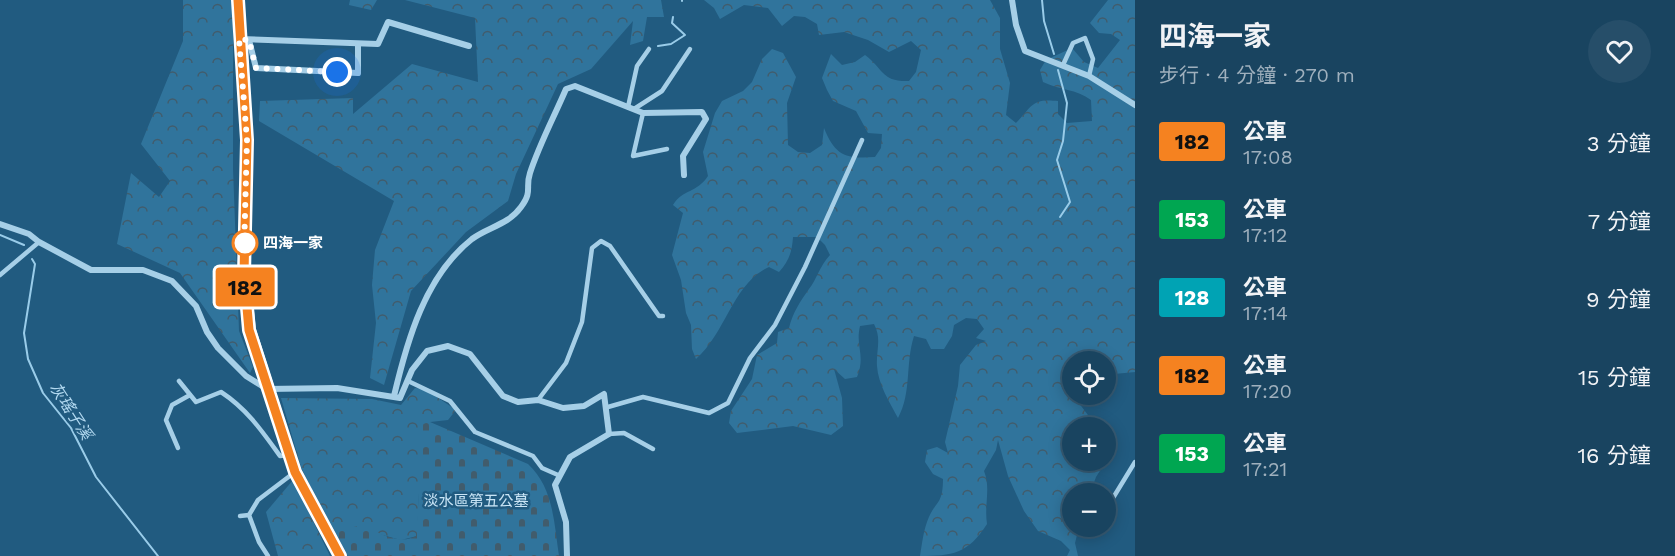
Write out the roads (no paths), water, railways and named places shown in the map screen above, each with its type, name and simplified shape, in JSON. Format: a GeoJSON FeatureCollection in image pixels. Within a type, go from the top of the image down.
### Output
{"type":"FeatureCollection","features":[{"type":"Feature","properties":{"kind":"street"},"geometry":{"type":"LineString","coordinates":[[238,0],[244,39],[247,140],[244,274],[249,330],[288,455],[340,556]]}},
{"type":"Feature","properties":{"kind":"street"},"geometry":{"type":"LineString","coordinates":[[1012,0],[1016,25],[1025,51],[1089,76],[1135,105]]}},
{"type":"Feature","properties":{"kind":"street"},"geometry":{"type":"LineString","coordinates":[[244,39],[378,44],[388,22],[469,46]]}},
{"type":"Feature","properties":{"kind":"street"},"geometry":{"type":"LineString","coordinates":[[244,39],[256,68],[358,73],[358,45]]}},
{"type":"Feature","properties":{"kind":"street"},"geometry":{"type":"LineString","coordinates":[[394,396],[406,346],[436,280],[473,238],[507,221],[520,208],[530,192],[529,176],[566,89],[575,86],[643,114],[702,112],[706,119],[683,156],[684,175]]}},
{"type":"Feature","properties":{"kind":"street"},"geometry":{"type":"LineString","coordinates":[[0,224],[28,234],[91,270],[143,270],[172,281],[196,306],[207,332],[218,348],[246,376],[267,389],[337,388],[400,398],[427,351],[448,346],[470,354],[503,396],[518,402],[538,400],[563,408],[584,406],[604,394],[608,407],[609,434],[570,458],[558,475],[555,484],[566,522],[567,556]]}},
{"type":"Feature","properties":{"kind":"lane"},"geometry":{"type":"LineString","coordinates":[[1063,65],[1073,43],[1085,38],[1093,59],[1089,76]]}},
{"type":"Feature","properties":{"kind":"lane"},"geometry":{"type":"LineString","coordinates":[[631,108],[637,66],[649,48]]}},
{"type":"Feature","properties":{"kind":"lane"},"geometry":{"type":"LineString","coordinates":[[631,108],[662,91],[690,49]]}},
{"type":"Feature","properties":{"kind":"lane"},"geometry":{"type":"LineString","coordinates":[[643,114],[633,156],[667,149]]}},
{"type":"Feature","properties":{"kind":"lane"},"geometry":{"type":"LineString","coordinates":[[608,407],[643,397],[709,413],[728,403],[750,358],[775,325],[805,267],[862,140]]}},
{"type":"Feature","properties":{"kind":"lane"},"geometry":{"type":"LineString","coordinates":[[0,275],[39,242]]}},
{"type":"Feature","properties":{"kind":"lane"},"geometry":{"type":"LineString","coordinates":[[538,400],[566,363],[582,322],[592,248],[601,242],[610,246],[658,316],[663,316]]}},
{"type":"Feature","properties":{"kind":"lane"},"geometry":{"type":"LineString","coordinates":[[179,381],[196,402],[221,392],[237,403],[255,421],[280,456],[288,455]]}},
{"type":"Feature","properties":{"kind":"lane"},"geometry":{"type":"LineString","coordinates":[[408,381],[450,400],[475,432],[533,456],[542,468],[558,475]]}},
{"type":"Feature","properties":{"kind":"lane"},"geometry":{"type":"LineString","coordinates":[[178,448],[166,420],[172,405],[190,395]]}},
{"type":"Feature","properties":{"kind":"lane"},"geometry":{"type":"LineString","coordinates":[[609,434],[624,433],[653,449]]}},
{"type":"Feature","properties":{"kind":"lane"},"geometry":{"type":"LineString","coordinates":[[1116,493],[1135,462]]}},
{"type":"Feature","properties":{"kind":"lane"},"geometry":{"type":"LineString","coordinates":[[249,515],[258,500],[295,472]]}},
{"type":"Feature","properties":{"kind":"lane"},"geometry":{"type":"LineString","coordinates":[[240,516],[249,515]]}},
{"type":"Feature","properties":{"kind":"lane"},"geometry":{"type":"LineString","coordinates":[[249,515],[268,556]]}},
{"type":"Feature","properties":{"kind":"waterway"},"geometry":{"type":"LineString","coordinates":[[1042,0],[1044,21],[1054,54]]}},
{"type":"Feature","properties":{"kind":"waterway"},"geometry":{"type":"LineString","coordinates":[[658,46],[671,44],[685,35],[672,23],[673,17]]}},
{"type":"Feature","properties":{"kind":"waterway"},"geometry":{"type":"LineString","coordinates":[[1058,70],[1067,103],[1063,141],[1057,160],[1070,202],[1060,217]]}},
{"type":"Feature","properties":{"kind":"waterway","name":"灰瑤子溪"},"geometry":{"type":"LineString","coordinates":[[0,235],[24,245]]}},
{"type":"Feature","properties":{"kind":"waterway","name":"灰瑤子溪"},"geometry":{"type":"LineString","coordinates":[[32,259],[35,264],[24,333],[28,359],[43,393],[71,428],[96,477],[158,556]]}},
{"type":"Feature","properties":{"kind":"place","name":"四海一家"},"geometry":{"type":"Point","coordinates":[245,243]}},
{"type":"Feature","properties":{"kind":"park label","name":"淡水區第五公墓"},"geometry":{"type":"Point","coordinates":[476,501]}}]}
